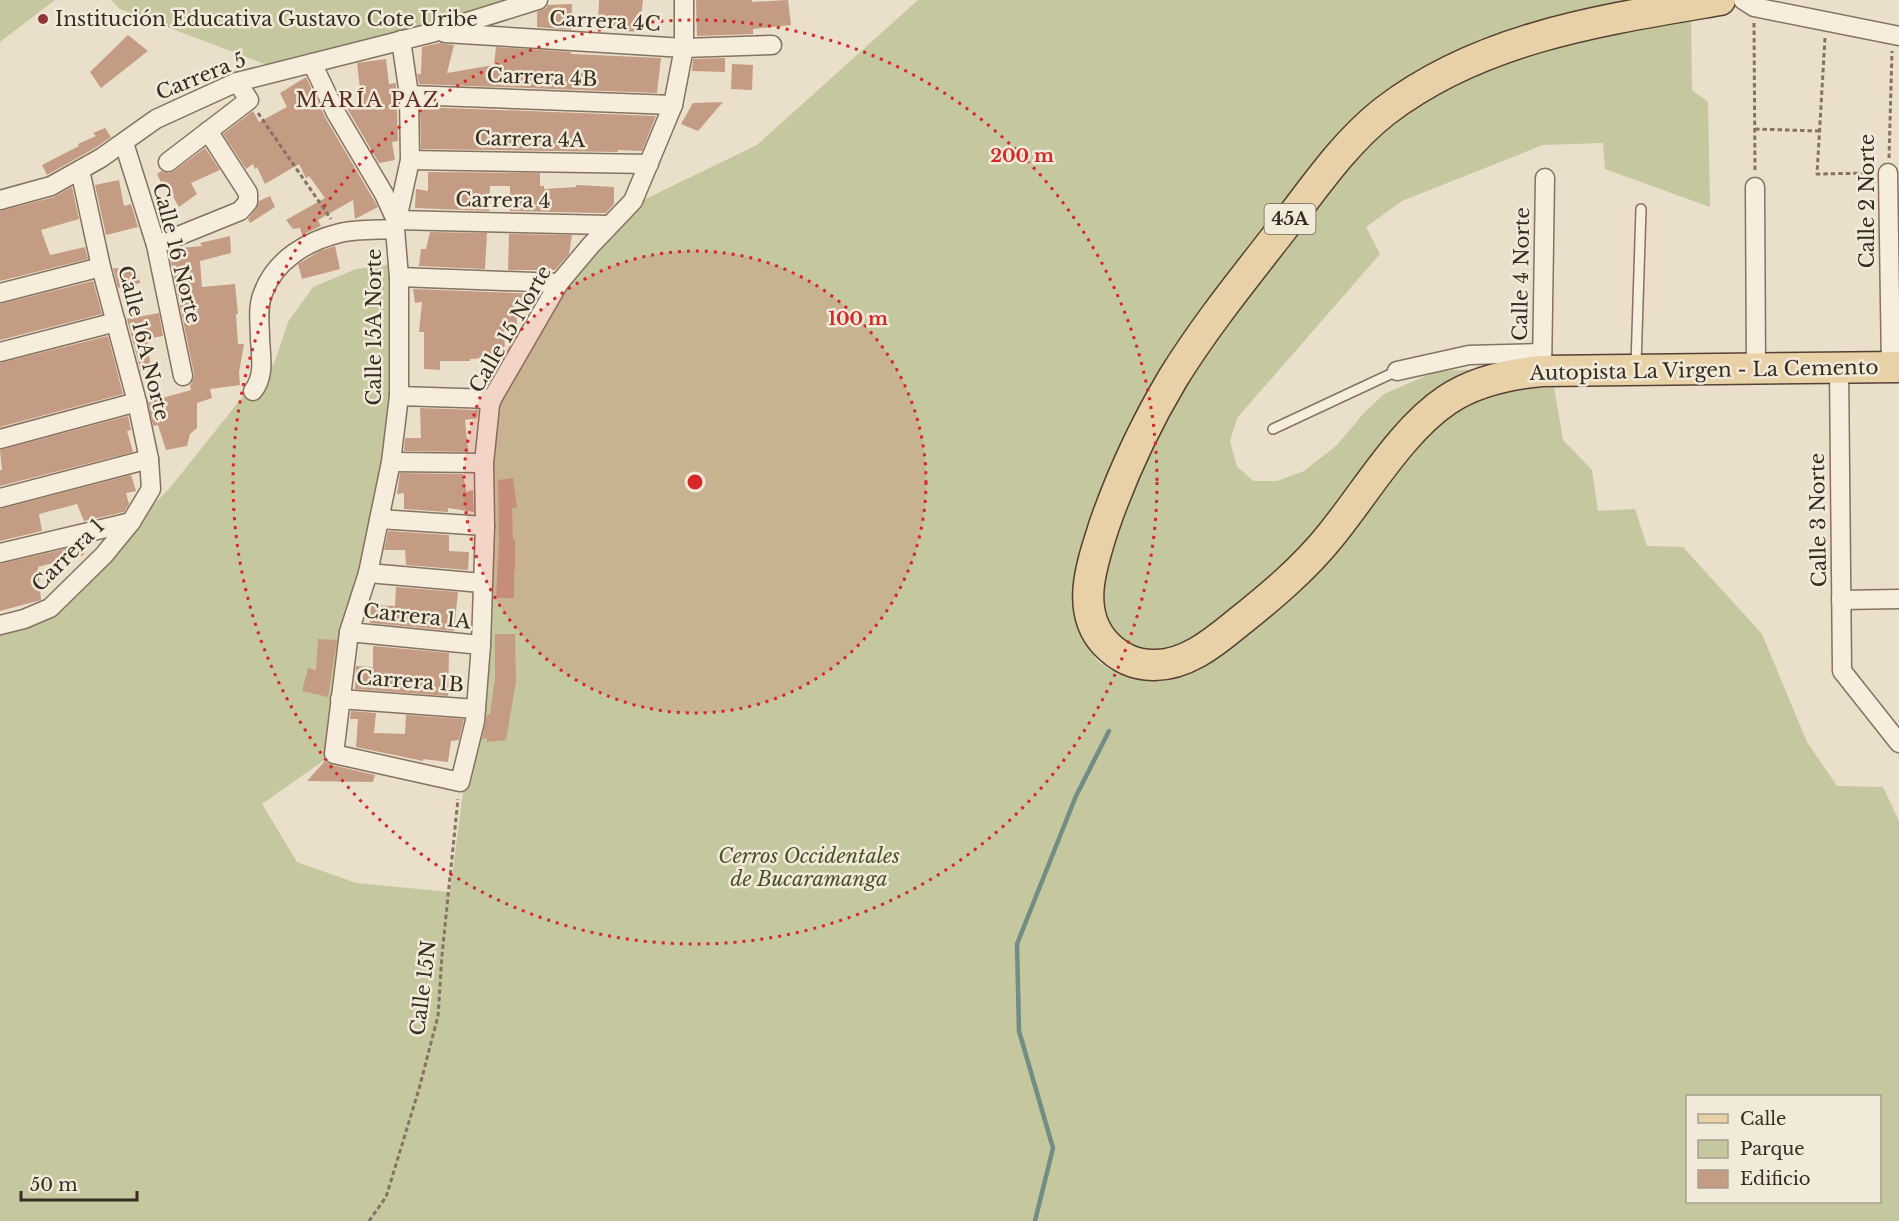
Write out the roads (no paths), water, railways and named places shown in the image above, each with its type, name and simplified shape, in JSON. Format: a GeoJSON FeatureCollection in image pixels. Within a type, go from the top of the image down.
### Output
{"type":"FeatureCollection","features":[{"type":"Feature","properties":{"kind":"main road","name":"Autopista La Virgen - La Cemento"},"geometry":{"type":"LineString","coordinates":[[1720,0],[1577,26],[1496,50],[1448,71],[1415,90],[1382,114],[1354,140],[1326,172],[1244,278],[1175,375],[1152,416],[1121,480],[1097,549],[1089,581],[1088,604],[1093,626],[1102,640],[1116,654],[1133,663],[1154,666],[1179,661],[1199,651],[1250,613],[1311,558],[1347,515],[1405,438],[1430,413],[1450,398],[1542,362],[1636,370],[1895,367]]}},
{"type":"Feature","properties":{"kind":"street","name":"Carrera 5"},"geometry":{"type":"LineString","coordinates":[[0,200],[51,186],[101,159],[156,119],[237,82],[435,32],[538,0]]}},
{"type":"Feature","properties":{"kind":"street","name":"Calle 15 Norte"},"geometry":{"type":"LineString","coordinates":[[460,783],[476,709],[481,645],[485,526],[484,463],[492,399],[559,283],[633,201],[673,105],[684,48],[684,0]]}},
{"type":"Feature","properties":{"kind":"street"},"geometry":{"type":"LineString","coordinates":[[1748,3],[1896,36]]}},
{"type":"Feature","properties":{"kind":"street","name":"Carrera 4C"},"geometry":{"type":"LineString","coordinates":[[435,32],[684,48],[772,45]]}},
{"type":"Feature","properties":{"kind":"street","name":"Calle 15A Norte"},"geometry":{"type":"LineString","coordinates":[[401,40],[409,95],[410,160],[395,225],[399,277],[399,396],[391,462],[380,519],[368,573],[349,632],[334,754],[460,783]]}},
{"type":"Feature","properties":{"kind":"street"},"geometry":{"type":"LineString","coordinates":[[312,63],[336,113],[384,194],[395,225]]}},
{"type":"Feature","properties":{"kind":"street"},"geometry":{"type":"LineString","coordinates":[[168,162],[249,99],[237,82]]}},
{"type":"Feature","properties":{"kind":"street","name":"Carrera 4B"},"geometry":{"type":"LineString","coordinates":[[409,95],[673,105]]}},
{"type":"Feature","properties":{"kind":"street"},"geometry":{"type":"LineString","coordinates":[[156,245],[240,212],[248,202],[249,193],[208,131]]}},
{"type":"Feature","properties":{"kind":"street","name":"Calle 16 Norte"},"geometry":{"type":"LineString","coordinates":[[124,143],[156,245],[183,376]]}},
{"type":"Feature","properties":{"kind":"street","name":"Carrera 4A"},"geometry":{"type":"LineString","coordinates":[[410,160],[649,164]]}},
{"type":"Feature","properties":{"kind":"street","name":"Calle 16A Norte"},"geometry":{"type":"LineString","coordinates":[[80,170],[101,267],[137,402],[148,459],[151,489],[131,522]]}},
{"type":"Feature","properties":{"kind":"street","name":"Calle 2 Norte"},"geometry":{"type":"LineString","coordinates":[[1888,173],[1895,367]]}},
{"type":"Feature","properties":{"kind":"street","name":"Calle 4 Norte"},"geometry":{"type":"LineString","coordinates":[[1542,362],[1545,178]]}},
{"type":"Feature","properties":{"kind":"street"},"geometry":{"type":"LineString","coordinates":[[1755,187],[1756,369]]}},
{"type":"Feature","properties":{"kind":"street","name":"Carrera 4"},"geometry":{"type":"LineString","coordinates":[[253,391],[260,383],[262,372],[259,312],[263,293],[276,268],[302,247],[340,233],[395,225],[609,225]]}},
{"type":"Feature","properties":{"kind":"street"},"geometry":{"type":"LineString","coordinates":[[0,293],[101,267]]}},
{"type":"Feature","properties":{"kind":"street"},"geometry":{"type":"LineString","coordinates":[[399,277],[559,283]]}},
{"type":"Feature","properties":{"kind":"street"},"geometry":{"type":"LineString","coordinates":[[0,352],[116,322]]}},
{"type":"Feature","properties":{"kind":"street"},"geometry":{"type":"LineString","coordinates":[[1397,371],[1469,355],[1542,362]]}},
{"type":"Feature","properties":{"kind":"street","name":"Calle 3 Norte"},"geometry":{"type":"LineString","coordinates":[[1839,368],[1842,672],[1899,743]]}},
{"type":"Feature","properties":{"kind":"street"},"geometry":{"type":"LineString","coordinates":[[399,396],[492,399]]}},
{"type":"Feature","properties":{"kind":"street"},"geometry":{"type":"LineString","coordinates":[[0,439],[137,402]]}},
{"type":"Feature","properties":{"kind":"street"},"geometry":{"type":"LineString","coordinates":[[0,498],[148,459]]}},
{"type":"Feature","properties":{"kind":"street"},"geometry":{"type":"LineString","coordinates":[[391,462],[484,463]]}},
{"type":"Feature","properties":{"kind":"street"},"geometry":{"type":"LineString","coordinates":[[380,519],[485,526]]}},
{"type":"Feature","properties":{"kind":"street"},"geometry":{"type":"LineString","coordinates":[[0,553],[131,522]]}},
{"type":"Feature","properties":{"kind":"street","name":"Carrera 1"},"geometry":{"type":"LineString","coordinates":[[0,625],[24,619],[50,608],[104,555],[131,522]]}},
{"type":"Feature","properties":{"kind":"street"},"geometry":{"type":"LineString","coordinates":[[368,573],[482,583]]}},
{"type":"Feature","properties":{"kind":"street"},"geometry":{"type":"LineString","coordinates":[[1841,600],[1899,599]]}},
{"type":"Feature","properties":{"kind":"street","name":"Carrera 1A"},"geometry":{"type":"LineString","coordinates":[[349,632],[481,645]]}},
{"type":"Feature","properties":{"kind":"street","name":"Carrera 1B"},"geometry":{"type":"LineString","coordinates":[[340,699],[476,709]]}},
{"type":"Feature","properties":{"kind":"lane"},"geometry":{"type":"LineString","coordinates":[[1636,370],[1641,209]]}},
{"type":"Feature","properties":{"kind":"lane"},"geometry":{"type":"LineString","coordinates":[[1273,429],[1397,371]]}},
{"type":"Feature","properties":{"kind":"waterway"},"geometry":{"type":"LineString","coordinates":[[1035,1221],[1053,1148],[1019,1031],[1017,944],[1076,796],[1109,731]]}},
{"type":"Feature","properties":{"kind":"place","name":"Institución Educativa Gustavo Cote Uribe"},"geometry":{"type":"Point","coordinates":[43,19]}},
{"type":"Feature","properties":{"kind":"district","name":"MARÍA PAZ"},"geometry":{"type":"Point","coordinates":[368,100]}},
{"type":"Feature","properties":{"kind":"park label","name":"Cerros Occidentales de Bucaramanga"},"geometry":{"type":"Point","coordinates":[809,868]}}]}
